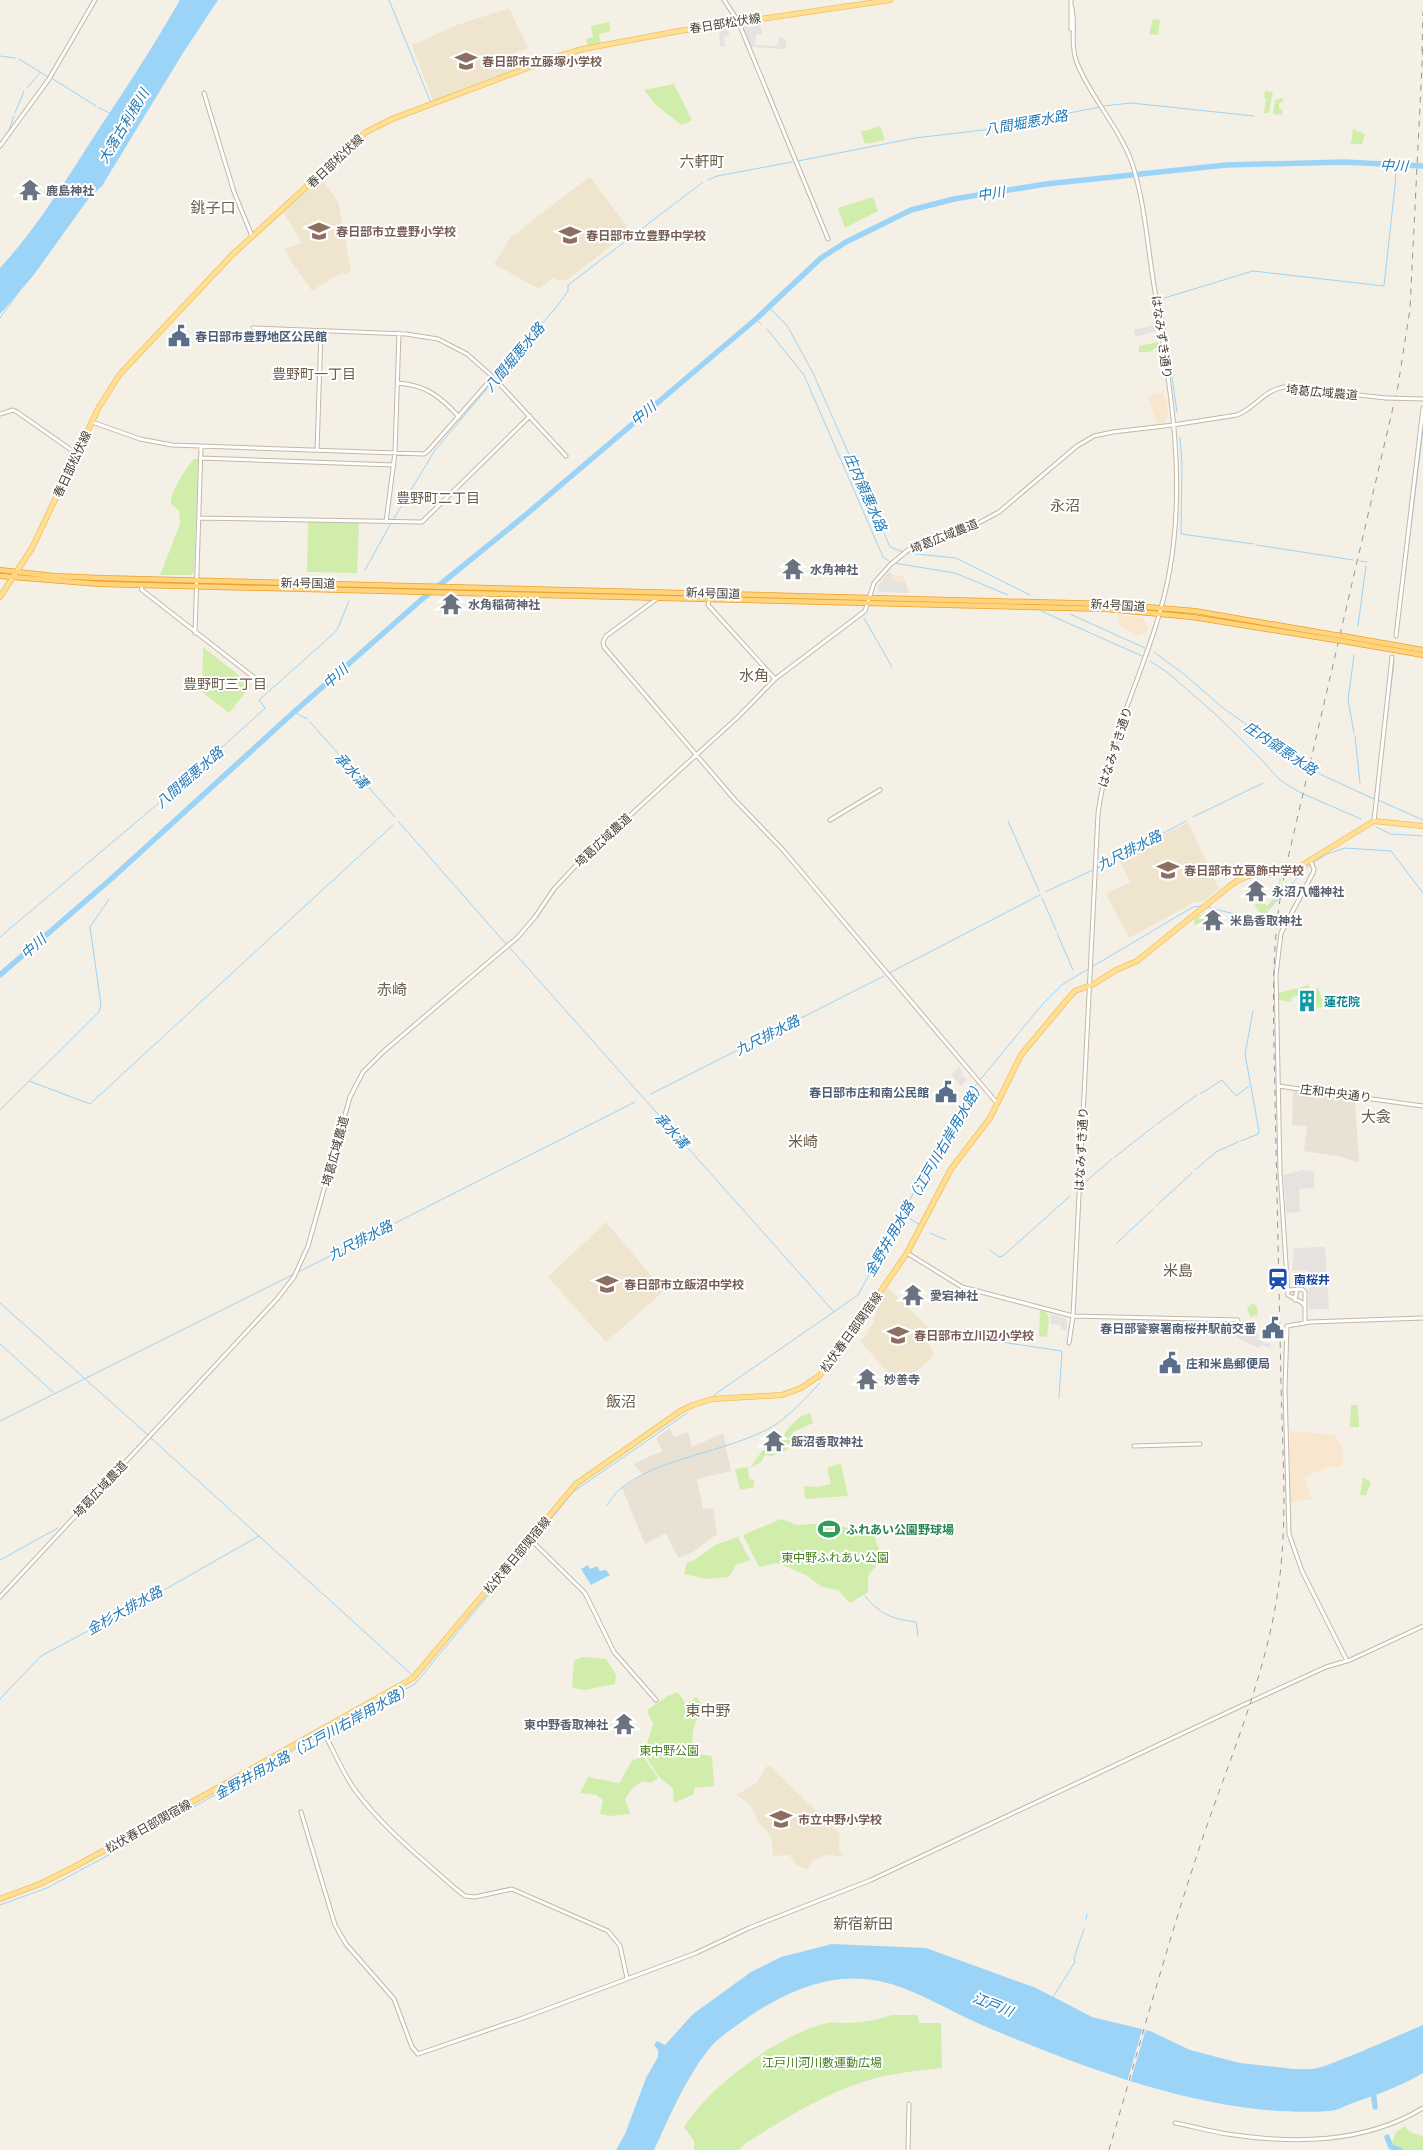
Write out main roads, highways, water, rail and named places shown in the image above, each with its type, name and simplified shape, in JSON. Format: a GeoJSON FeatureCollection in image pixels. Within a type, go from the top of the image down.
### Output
{"type":"FeatureCollection","features":[{"type":"Feature","properties":{"kind":"highway","name":"新4号国道"},"geometry":{"type":"LineString","coordinates":[[0,570],[72,577],[667,592],[868,600]]}},
{"type":"Feature","properties":{"kind":"highway","name":"新4号国道"},"geometry":{"type":"LineString","coordinates":[[0,576],[75,583],[141,585],[709,599],[1091,603],[1212,614],[1423,655]]}},
{"type":"Feature","properties":{"kind":"highway","name":"新4号国道"},"geometry":{"type":"LineString","coordinates":[[1343,639],[1423,650]]}},
{"type":"Feature","properties":{"kind":"main road","name":"春日部松伏線"},"geometry":{"type":"LineString","coordinates":[[0,597],[32,548],[92,422],[108,392],[126,367],[252,236],[356,139],[376,126],[571,53],[661,34],[738,21],[890,0]]}},
{"type":"Feature","properties":{"kind":"main road","name":"松伏春日部関宿線"},"geometry":{"type":"LineString","coordinates":[[0,1899],[49,1880],[413,1678],[532,1540],[576,1484],[650,1431],[688,1407],[712,1399],[782,1394],[801,1388],[813,1381],[834,1360],[907,1253],[919,1234],[942,1183],[965,1149],[985,1127],[1020,1055],[1071,994],[1099,981],[1119,968],[1135,962],[1231,885],[1249,875],[1289,871],[1374,821],[1423,826]]}},
{"type":"Feature","properties":{"kind":"water","name":"大落古利根川"},"geometry":{"type":"Polygon","coordinates":[[[180,0],[218,0],[183,53],[102,186],[89,198],[33,276],[0,314],[0,268],[38,222],[138,70],[180,0]]]}},
{"type":"Feature","properties":{"kind":"water"},"geometry":{"type":"Polygon","coordinates":[[[588,1565],[590,1569],[597,1566],[600,1571],[606,1570],[610,1575],[591,1585],[581,1569],[588,1565]]]}},
{"type":"Feature","properties":{"kind":"water","name":"江戸川"},"geometry":{"type":"Polygon","coordinates":[[[832,1944],[926,1948],[1036,1988],[1092,2017],[1150,2031],[1190,2050],[1240,2063],[1294,2069],[1313,2069],[1358,2053],[1423,2025],[1423,2073],[1396,2087],[1329,2111],[1286,2111],[1242,2107],[1197,2099],[1153,2088],[1065,2059],[984,2026],[906,1989],[879,1981],[840,1979],[821,1982],[785,1996],[751,2015],[725,2034],[709,2049],[700,2061],[678,2098],[654,2150],[616,2150],[625,2134],[646,2078],[658,2057],[658,2050],[654,2045],[657,2041],[665,2045],[693,2014],[751,1972],[781,1957],[832,1944]]]}},
{"type":"Feature","properties":{"kind":"waterway"},"geometry":{"type":"LineString","coordinates":[[389,0],[431,103]]}},
{"type":"Feature","properties":{"kind":"waterway"},"geometry":{"type":"LineString","coordinates":[[0,56],[15,58]]}},
{"type":"Feature","properties":{"kind":"waterway"},"geometry":{"type":"LineString","coordinates":[[19,59],[48,77]]}},
{"type":"Feature","properties":{"kind":"waterway"},"geometry":{"type":"LineString","coordinates":[[27,88],[40,73]]}},
{"type":"Feature","properties":{"kind":"waterway"},"geometry":{"type":"LineString","coordinates":[[53,79],[96,106]]}},
{"type":"Feature","properties":{"kind":"waterway"},"geometry":{"type":"LineString","coordinates":[[15,113],[24,91]]}},
{"type":"Feature","properties":{"kind":"waterway","name":"八間堀悪水路"},"geometry":{"type":"LineString","coordinates":[[1103,106],[1131,103],[1254,116]]}},
{"type":"Feature","properties":{"kind":"waterway","name":"八間堀悪水路"},"geometry":{"type":"LineString","coordinates":[[798,161],[915,138],[1009,127],[1058,118],[1064,114],[1100,107]]}},
{"type":"Feature","properties":{"kind":"waterway"},"geometry":{"type":"LineString","coordinates":[[99,108],[112,114]]}},
{"type":"Feature","properties":{"kind":"waterway"},"geometry":{"type":"LineString","coordinates":[[9,130],[14,116]]}},
{"type":"Feature","properties":{"kind":"waterway","name":"八間堀悪水路"},"geometry":{"type":"LineString","coordinates":[[708,180],[717,176],[792,162]]}},
{"type":"Feature","properties":{"kind":"waterway","name":"中川"},"geometry":{"type":"LineString","coordinates":[[0,975],[111,879],[294,712],[421,600],[522,518],[756,319],[821,258],[846,242],[911,210],[954,199],[1046,184],[1226,165],[1344,162],[1423,166]]}},
{"type":"Feature","properties":{"kind":"waterway"},"geometry":{"type":"LineString","coordinates":[[1177,412],[1161,299],[1253,271],[1384,286],[1396,165]]}},
{"type":"Feature","properties":{"kind":"waterway","name":"八間堀悪水路"},"geometry":{"type":"LineString","coordinates":[[393,520],[435,450],[558,305],[568,291],[568,285],[703,182]]}},
{"type":"Feature","properties":{"kind":"waterway"},"geometry":{"type":"LineString","coordinates":[[0,318],[23,286]]}},
{"type":"Feature","properties":{"kind":"waterway","name":"庄内領悪水路"},"geometry":{"type":"LineString","coordinates":[[769,307],[788,327],[813,373],[890,547],[903,552]]}},
{"type":"Feature","properties":{"kind":"waterway","name":"中川"},"geometry":{"type":"LineString","coordinates":[[756,319],[761,324]]}},
{"type":"Feature","properties":{"kind":"waterway"},"geometry":{"type":"LineString","coordinates":[[767,329],[804,375],[883,557],[890,562]]}},
{"type":"Feature","properties":{"kind":"waterway"},"geometry":{"type":"LineString","coordinates":[[1407,559],[1423,429]]}},
{"type":"Feature","properties":{"kind":"waterway"},"geometry":{"type":"LineString","coordinates":[[1180,437],[1182,463],[1181,534],[1254,544]]}},
{"type":"Feature","properties":{"kind":"waterway","name":"八間堀悪水路"},"geometry":{"type":"LineString","coordinates":[[365,570],[391,523]]}},
{"type":"Feature","properties":{"kind":"waterway"},"geometry":{"type":"LineString","coordinates":[[1257,545],[1353,560]]}},
{"type":"Feature","properties":{"kind":"waterway","name":"庄内領悪水路"},"geometry":{"type":"LineString","coordinates":[[907,553],[956,558],[1030,595]]}},
{"type":"Feature","properties":{"kind":"waterway"},"geometry":{"type":"LineString","coordinates":[[1360,561],[1367,562]]}},
{"type":"Feature","properties":{"kind":"waterway"},"geometry":{"type":"LineString","coordinates":[[894,563],[955,573],[1008,595]]}},
{"type":"Feature","properties":{"kind":"waterway"},"geometry":{"type":"LineString","coordinates":[[1358,626],[1366,566]]}},
{"type":"Feature","properties":{"kind":"waterway"},"geometry":{"type":"LineString","coordinates":[[1402,595],[1406,569]]}},
{"type":"Feature","properties":{"kind":"waterway","name":"八間堀悪水路"},"geometry":{"type":"LineString","coordinates":[[0,937],[185,781],[263,710],[265,708],[259,700],[337,630],[349,601]]}},
{"type":"Feature","properties":{"kind":"waterway"},"geometry":{"type":"LineString","coordinates":[[1041,611],[1142,656]]}},
{"type":"Feature","properties":{"kind":"waterway","name":"庄内領悪水路"},"geometry":{"type":"LineString","coordinates":[[1070,614],[1145,648]]}},
{"type":"Feature","properties":{"kind":"waterway"},"geometry":{"type":"LineString","coordinates":[[864,618],[892,667]]}},
{"type":"Feature","properties":{"kind":"waterway","name":"庄内領悪水路"},"geometry":{"type":"LineString","coordinates":[[1154,652],[1185,675],[1223,708],[1313,771],[1374,799]]}},
{"type":"Feature","properties":{"kind":"waterway"},"geometry":{"type":"LineString","coordinates":[[1354,655],[1348,700],[1354,733]]}},
{"type":"Feature","properties":{"kind":"waterway"},"geometry":{"type":"LineString","coordinates":[[1150,661],[1167,672],[1213,712],[1280,780],[1299,792],[1361,819]]}},
{"type":"Feature","properties":{"kind":"waterway"},"geometry":{"type":"LineString","coordinates":[[1387,717],[1394,663]]}},
{"type":"Feature","properties":{"kind":"waterway","name":"承水溝"},"geometry":{"type":"LineString","coordinates":[[294,712],[307,719]]}},
{"type":"Feature","properties":{"kind":"waterway","name":"承水溝"},"geometry":{"type":"LineString","coordinates":[[310,722],[395,817]]}},
{"type":"Feature","properties":{"kind":"waterway"},"geometry":{"type":"LineString","coordinates":[[1355,736],[1360,783]]}},
{"type":"Feature","properties":{"kind":"waterway","name":"九尺排水路"},"geometry":{"type":"LineString","coordinates":[[1193,817],[1263,783]]}},
{"type":"Feature","properties":{"kind":"waterway","name":"庄内領悪水路"},"geometry":{"type":"LineString","coordinates":[[1378,800],[1423,820]]}},
{"type":"Feature","properties":{"kind":"waterway","name":"承水溝"},"geometry":{"type":"LineString","coordinates":[[398,821],[506,944]]}},
{"type":"Feature","properties":{"kind":"waterway"},"geometry":{"type":"LineString","coordinates":[[1008,821],[1039,891]]}},
{"type":"Feature","properties":{"kind":"waterway","name":"九尺排水路"},"geometry":{"type":"LineString","coordinates":[[1045,892],[1102,866],[1186,821]]}},
{"type":"Feature","properties":{"kind":"waterway"},"geometry":{"type":"LineString","coordinates":[[29,1081],[90,1104],[393,825]]}},
{"type":"Feature","properties":{"kind":"waterway"},"geometry":{"type":"LineString","coordinates":[[1376,827],[1391,834],[1423,836]]}},
{"type":"Feature","properties":{"kind":"waterway","name":"金野井用水路（江戸川右岸用水路）"},"geometry":{"type":"LineString","coordinates":[[1207,907],[1254,919],[1261,918],[1308,866],[1327,854],[1345,848],[1391,851],[1423,893]]}},
{"type":"Feature","properties":{"kind":"waterway","name":"九尺排水路"},"geometry":{"type":"LineString","coordinates":[[889,973],[1040,895]]}},
{"type":"Feature","properties":{"kind":"waterway"},"geometry":{"type":"LineString","coordinates":[[1042,898],[1056,930]]}},
{"type":"Feature","properties":{"kind":"waterway"},"geometry":{"type":"LineString","coordinates":[[0,1110],[99,1012],[101,1005],[90,927],[109,899]]}},
{"type":"Feature","properties":{"kind":"waterway","name":"金野井用水路（江戸川右岸用水路）"},"geometry":{"type":"LineString","coordinates":[[980,1080],[1041,1006],[1063,984],[1193,907],[1201,906]]}},
{"type":"Feature","properties":{"kind":"waterway"},"geometry":{"type":"LineString","coordinates":[[1057,933],[1073,970]]}},
{"type":"Feature","properties":{"kind":"waterway","name":"承水溝"},"geometry":{"type":"LineString","coordinates":[[510,948],[834,1312]]}},
{"type":"Feature","properties":{"kind":"waterway","name":"九尺排水路"},"geometry":{"type":"LineString","coordinates":[[651,1094],[884,976]]}},
{"type":"Feature","properties":{"kind":"waterway"},"geometry":{"type":"LineString","coordinates":[[1241,1141],[1258,1134],[1259,1131],[1245,1054],[1253,1011]]}},
{"type":"Feature","properties":{"kind":"waterway"},"geometry":{"type":"LineString","coordinates":[[1200,1094],[1222,1080],[1236,1096],[1249,1086]]}},
{"type":"Feature","properties":{"kind":"waterway","name":"金野井用水路（江戸川右岸用水路）"},"geometry":{"type":"LineString","coordinates":[[714,1395],[858,1295],[956,1115],[977,1083]]}},
{"type":"Feature","properties":{"kind":"waterway"},"geometry":{"type":"LineString","coordinates":[[1157,1124],[1197,1095]]}},
{"type":"Feature","properties":{"kind":"waterway","name":"九尺排水路"},"geometry":{"type":"LineString","coordinates":[[298,1272],[635,1102]]}},
{"type":"Feature","properties":{"kind":"waterway"},"geometry":{"type":"LineString","coordinates":[[1115,1157],[1154,1126]]}},
{"type":"Feature","properties":{"kind":"waterway"},"geometry":{"type":"LineString","coordinates":[[1196,1169],[1216,1152],[1238,1142]]}},
{"type":"Feature","properties":{"kind":"waterway"},"geometry":{"type":"LineString","coordinates":[[1083,1184],[1112,1159]]}},
{"type":"Feature","properties":{"kind":"waterway"},"geometry":{"type":"LineString","coordinates":[[1156,1206],[1192,1173]]}},
{"type":"Feature","properties":{"kind":"waterway"},"geometry":{"type":"LineString","coordinates":[[990,1250],[999,1257],[1003,1256],[1070,1196]]}},
{"type":"Feature","properties":{"kind":"waterway"},"geometry":{"type":"LineString","coordinates":[[1117,1243],[1153,1209]]}},
{"type":"Feature","properties":{"kind":"waterway"},"geometry":{"type":"LineString","coordinates":[[909,1218],[920,1225]]}},
{"type":"Feature","properties":{"kind":"waterway"},"geometry":{"type":"LineString","coordinates":[[930,1233],[946,1240]]}},
{"type":"Feature","properties":{"kind":"waterway","name":"九尺排水路"},"geometry":{"type":"LineString","coordinates":[[0,1421],[294,1274]]}},
{"type":"Feature","properties":{"kind":"waterway"},"geometry":{"type":"LineString","coordinates":[[0,1303],[148,1435]]}},
{"type":"Feature","properties":{"kind":"waterway"},"geometry":{"type":"LineString","coordinates":[[953,1335],[1062,1351],[1059,1398]]}},
{"type":"Feature","properties":{"kind":"waterway"},"geometry":{"type":"LineString","coordinates":[[0,1344],[54,1393]]}},
{"type":"Feature","properties":{"kind":"waterway"},"geometry":{"type":"LineString","coordinates":[[607,1505],[619,1490],[653,1470],[672,1462],[754,1436],[779,1423],[820,1383]]}},
{"type":"Feature","properties":{"kind":"waterway","name":"金野井用水路（江戸川右岸用水路）"},"geometry":{"type":"LineString","coordinates":[[534,1540],[573,1492],[687,1413]]}},
{"type":"Feature","properties":{"kind":"waterway"},"geometry":{"type":"LineString","coordinates":[[151,1438],[411,1674]]}},
{"type":"Feature","properties":{"kind":"waterway"},"geometry":{"type":"LineString","coordinates":[[0,1560],[58,1528]]}},
{"type":"Feature","properties":{"kind":"waterway","name":"金杉大排水路"},"geometry":{"type":"LineString","coordinates":[[0,1699],[41,1656],[148,1599],[259,1536]]}},
{"type":"Feature","properties":{"kind":"waterway","name":"金野井用水路（江戸川右岸用水路）"},"geometry":{"type":"LineString","coordinates":[[0,1905],[47,1888],[118,1850],[343,1722],[415,1684],[531,1543]]}},
{"type":"Feature","properties":{"kind":"waterway"},"geometry":{"type":"LineString","coordinates":[[865,1596],[886,1614],[916,1622],[918,1636]]}},
{"type":"Feature","properties":{"kind":"waterway"},"geometry":{"type":"LineString","coordinates":[[1086,1919],[1087,1914]]}},
{"type":"Feature","properties":{"kind":"waterway"},"geometry":{"type":"LineString","coordinates":[[1053,1997],[1075,1962],[1074,1958],[1084,1929]]}},
{"type":"Feature","properties":{"kind":"waterway"},"geometry":{"type":"LineString","coordinates":[[1373,2089],[1375,2107]]}},
{"type":"Feature","properties":{"kind":"waterway"},"geometry":{"type":"LineString","coordinates":[[1387,2137],[1391,2147],[1400,2150]]}},
{"type":"Feature","properties":{"kind":"railway"},"geometry":{"type":"LineString","coordinates":[[1422,52],[1423,12]]}},
{"type":"Feature","properties":{"kind":"railway"},"geometry":{"type":"LineString","coordinates":[[1109,2150],[1185,1891],[1259,1676],[1276,1603],[1283,1542],[1284,1497],[1274,1014],[1277,928],[1285,871],[1398,386],[1410,309],[1423,45]]}},
{"type":"Feature","properties":{"kind":"place","name":"春日部市立藤塚小学校"},"geometry":{"type":"Point","coordinates":[466,61]}},
{"type":"Feature","properties":{"kind":"place","name":"鹿島神社"},"geometry":{"type":"Point","coordinates":[30,190]}},
{"type":"Feature","properties":{"kind":"place","name":"春日部市立豊野小学校"},"geometry":{"type":"Point","coordinates":[319,231]}},
{"type":"Feature","properties":{"kind":"place","name":"春日部市立豊野中学校"},"geometry":{"type":"Point","coordinates":[570,235]}},
{"type":"Feature","properties":{"kind":"place","name":"春日部市豊野地区公民館"},"geometry":{"type":"Point","coordinates":[179,336]}},
{"type":"Feature","properties":{"kind":"place","name":"水角神社"},"geometry":{"type":"Point","coordinates":[793,569]}},
{"type":"Feature","properties":{"kind":"place","name":"水角稲荷神社"},"geometry":{"type":"Point","coordinates":[451,604]}},
{"type":"Feature","properties":{"kind":"place","name":"春日部市立葛飾中学校"},"geometry":{"type":"Point","coordinates":[1168,870]}},
{"type":"Feature","properties":{"kind":"place","name":"永沼八幡神社"},"geometry":{"type":"Point","coordinates":[1256,891]}},
{"type":"Feature","properties":{"kind":"place","name":"米島香取神社"},"geometry":{"type":"Point","coordinates":[1213,920]}},
{"type":"Feature","properties":{"kind":"place","name":"蓮花院"},"geometry":{"type":"Point","coordinates":[1307,1001]}},
{"type":"Feature","properties":{"kind":"place","name":"春日部市庄和南公民館"},"geometry":{"type":"Point","coordinates":[946,1092]}},
{"type":"Feature","properties":{"kind":"place","name":"南桜井"},"geometry":{"type":"Point","coordinates":[1278,1279]}},
{"type":"Feature","properties":{"kind":"place","name":"春日部市立飯沼中学校"},"geometry":{"type":"Point","coordinates":[607,1284]}},
{"type":"Feature","properties":{"kind":"place","name":"愛宕神社"},"geometry":{"type":"Point","coordinates":[913,1295]}},
{"type":"Feature","properties":{"kind":"place","name":"春日部警察署南桜井駅前交番"},"geometry":{"type":"Point","coordinates":[1273,1328]}},
{"type":"Feature","properties":{"kind":"place","name":"春日部市立川辺小学校"},"geometry":{"type":"Point","coordinates":[898,1335]}},
{"type":"Feature","properties":{"kind":"place","name":"庄和米島郵便局"},"geometry":{"type":"Point","coordinates":[1170,1363]}},
{"type":"Feature","properties":{"kind":"place","name":"妙善寺"},"geometry":{"type":"Point","coordinates":[867,1379]}},
{"type":"Feature","properties":{"kind":"place","name":"飯沼香取神社"},"geometry":{"type":"Point","coordinates":[774,1441]}},
{"type":"Feature","properties":{"kind":"place","name":"ふれあい公園野球場"},"geometry":{"type":"Point","coordinates":[829,1529]}},
{"type":"Feature","properties":{"kind":"place","name":"東中野香取神社"},"geometry":{"type":"Point","coordinates":[624,1724]}},
{"type":"Feature","properties":{"kind":"place","name":"市立中野小学校"},"geometry":{"type":"Point","coordinates":[781,1819]}},
{"type":"Feature","properties":{"kind":"district","name":"六軒町"},"geometry":{"type":"Point","coordinates":[702,161]}},
{"type":"Feature","properties":{"kind":"district","name":"銚子口"},"geometry":{"type":"Point","coordinates":[213,207]}},
{"type":"Feature","properties":{"kind":"district","name":"豊野町一丁目"},"geometry":{"type":"Point","coordinates":[314,373]}},
{"type":"Feature","properties":{"kind":"district","name":"豊野町二丁目"},"geometry":{"type":"Point","coordinates":[438,497]}},
{"type":"Feature","properties":{"kind":"district","name":"永沼"},"geometry":{"type":"Point","coordinates":[1065,505]}},
{"type":"Feature","properties":{"kind":"district","name":"水角"},"geometry":{"type":"Point","coordinates":[754,675]}},
{"type":"Feature","properties":{"kind":"district","name":"豊野町三丁目"},"geometry":{"type":"Point","coordinates":[225,683]}},
{"type":"Feature","properties":{"kind":"district","name":"赤崎"},"geometry":{"type":"Point","coordinates":[392,989]}},
{"type":"Feature","properties":{"kind":"district","name":"大衾"},"geometry":{"type":"Point","coordinates":[1376,1116]}},
{"type":"Feature","properties":{"kind":"district","name":"米崎"},"geometry":{"type":"Point","coordinates":[803,1141]}},
{"type":"Feature","properties":{"kind":"district","name":"米島"},"geometry":{"type":"Point","coordinates":[1178,1270]}},
{"type":"Feature","properties":{"kind":"district","name":"飯沼"},"geometry":{"type":"Point","coordinates":[621,1401]}},
{"type":"Feature","properties":{"kind":"district","name":"東中野"},"geometry":{"type":"Point","coordinates":[708,1710]}},
{"type":"Feature","properties":{"kind":"district","name":"新宿新田"},"geometry":{"type":"Point","coordinates":[863,1923]}},
{"type":"Feature","properties":{"kind":"park label","name":"東中野ふれあい公園"},"geometry":{"type":"Point","coordinates":[835,1557]}},
{"type":"Feature","properties":{"kind":"park label","name":"東中野公園"},"geometry":{"type":"Point","coordinates":[669,1750]}},
{"type":"Feature","properties":{"kind":"park label","name":"江戸川河川敷運動広場"},"geometry":{"type":"Point","coordinates":[822,2062]}}]}
